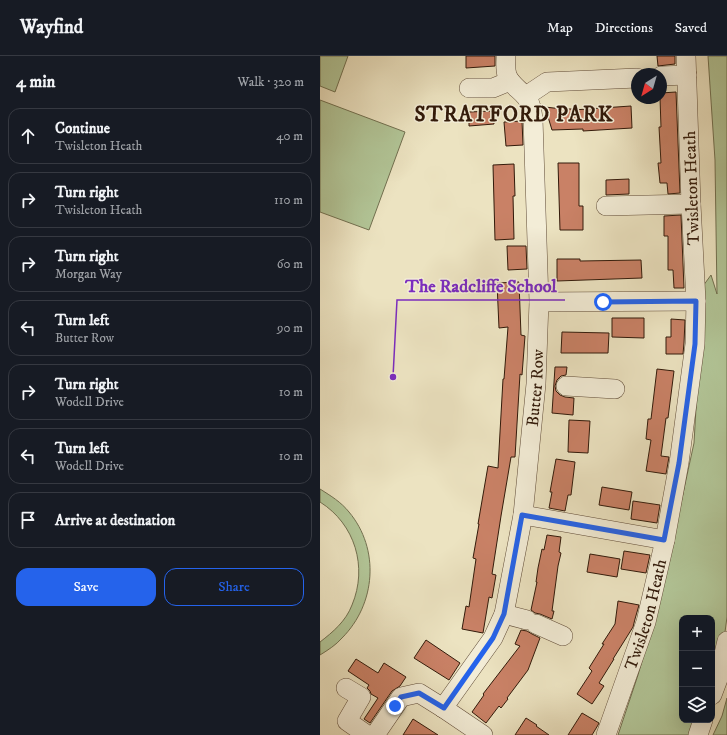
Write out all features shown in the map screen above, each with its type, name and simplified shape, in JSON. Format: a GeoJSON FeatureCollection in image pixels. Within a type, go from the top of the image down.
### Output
{"type":"FeatureCollection","features":[{"type":"Feature","properties":{"kind":"street"},"geometry":{"type":"LineString","coordinates":[[469,88],[493,88],[510,81],[506,74],[506,56]]}},
{"type":"Feature","properties":{"kind":"street","name":"Twisleton Heath"},"geometry":{"type":"LineString","coordinates":[[606,735],[646,622],[679,463],[695,344],[696,301],[686,56]]}},
{"type":"Feature","properties":{"kind":"street"},"geometry":{"type":"LineString","coordinates":[[667,76],[687,75]]}},
{"type":"Feature","properties":{"kind":"street"},"geometry":{"type":"LineString","coordinates":[[526,96],[547,82],[631,78]]}},
{"type":"Feature","properties":{"kind":"street","name":"Butter Row"},"geometry":{"type":"LineString","coordinates":[[444,708],[493,638],[504,614],[522,515],[552,385],[539,302],[533,119],[531,105],[526,96],[510,81]]}},
{"type":"Feature","properties":{"kind":"street"},"geometry":{"type":"LineString","coordinates":[[606,206],[691,204]]}},
{"type":"Feature","properties":{"kind":"street"},"geometry":{"type":"LineString","coordinates":[[539,302],[696,301]]}},
{"type":"Feature","properties":{"kind":"street"},"geometry":{"type":"LineString","coordinates":[[552,385],[615,390]]}},
{"type":"Feature","properties":{"kind":"street"},"geometry":{"type":"LineString","coordinates":[[522,515],[664,540]]}},
{"type":"Feature","properties":{"kind":"street"},"geometry":{"type":"LineString","coordinates":[[504,614],[532,622],[563,634]]}},
{"type":"Feature","properties":{"kind":"street"},"geometry":{"type":"LineString","coordinates":[[715,687],[727,641]]}},
{"type":"Feature","properties":{"kind":"street"},"geometry":{"type":"LineString","coordinates":[[346,688],[361,697],[347,721],[366,735]]}},
{"type":"Feature","properties":{"kind":"street"},"geometry":{"type":"LineString","coordinates":[[375,735],[401,697],[419,693],[444,708],[481,735]]}},
{"type":"Feature","properties":{"kind":"street"},"geometry":{"type":"LineString","coordinates":[[698,735],[702,723]]}},
{"type":"Feature","properties":{"kind":"green space"},"geometry":{"type":"Polygon","coordinates":[[[320,56],[348,56],[335,92],[320,86],[320,56]]]}},
{"type":"Feature","properties":{"kind":"green space"},"geometry":{"type":"Polygon","coordinates":[[[708,56],[727,56],[727,617],[725,632],[715,663],[715,615],[679,615],[679,723],[696,723],[692,735],[618,735],[638,675],[661,595],[694,443],[703,286],[711,275],[717,294],[715,160],[708,56]]]}},
{"type":"Feature","properties":{"kind":"green space"},"geometry":{"type":"Polygon","coordinates":[[[320,100],[405,132],[369,230],[320,212],[320,100]]]}},
{"type":"Feature","properties":{"kind":"green space"},"geometry":{"type":"Polygon","coordinates":[[[320,489],[343,505],[359,527],[366,543],[370,576],[362,609],[353,624],[337,643],[320,655],[320,642],[339,626],[352,605],[357,591],[359,576],[355,548],[350,534],[332,511],[320,502],[320,489]]]}},
{"type":"Feature","properties":{"kind":"green space"},"geometry":{"type":"Polygon","coordinates":[[[727,698],[727,735],[713,735],[722,716],[727,698]]]}},
{"type":"Feature","properties":{"kind":"building"},"geometry":{"type":"Polygon","coordinates":[[[466,56],[495,56],[495,66],[466,68],[466,56]]]}},
{"type":"Feature","properties":{"kind":"building"},"geometry":{"type":"Polygon","coordinates":[[[657,56],[675,56],[675,64],[658,66],[657,56]]]}},
{"type":"Feature","properties":{"kind":"building"},"geometry":{"type":"Polygon","coordinates":[[[676,92],[680,193],[668,194],[667,183],[660,183],[658,163],[661,163],[659,127],[661,127],[660,104],[667,104],[667,93],[676,92]]]}},
{"type":"Feature","properties":{"kind":"building"},"geometry":{"type":"Polygon","coordinates":[[[631,106],[632,128],[583,131],[583,129],[552,130],[545,107],[573,110],[631,106]]]}},
{"type":"Feature","properties":{"kind":"building"},"geometry":{"type":"Polygon","coordinates":[[[493,111],[494,124],[469,126],[469,112],[493,111]]]}},
{"type":"Feature","properties":{"kind":"building"},"geometry":{"type":"Polygon","coordinates":[[[522,121],[523,145],[506,146],[504,122],[522,121]]]}},
{"type":"Feature","properties":{"kind":"building"},"geometry":{"type":"Polygon","coordinates":[[[558,163],[579,163],[579,206],[583,206],[583,230],[560,230],[558,163]]]}},
{"type":"Feature","properties":{"kind":"building"},"geometry":{"type":"Polygon","coordinates":[[[514,164],[514,239],[495,240],[493,165],[514,164]]]}},
{"type":"Feature","properties":{"kind":"building"},"geometry":{"type":"Polygon","coordinates":[[[629,179],[629,194],[606,195],[606,180],[629,179]]]}},
{"type":"Feature","properties":{"kind":"building"},"geometry":{"type":"Polygon","coordinates":[[[681,215],[684,288],[674,288],[673,270],[668,270],[668,236],[664,236],[664,216],[681,215]]]}},
{"type":"Feature","properties":{"kind":"building"},"geometry":{"type":"Polygon","coordinates":[[[507,246],[526,246],[527,269],[508,270],[507,246]]]}},
{"type":"Feature","properties":{"kind":"building"},"geometry":{"type":"Polygon","coordinates":[[[557,259],[580,259],[580,261],[641,260],[642,278],[557,281],[557,259]]]}},
{"type":"Feature","properties":{"kind":"building"},"geometry":{"type":"Polygon","coordinates":[[[519,282],[521,335],[525,336],[522,375],[520,374],[515,457],[511,457],[492,574],[496,575],[492,598],[489,597],[483,633],[462,629],[466,606],[469,607],[476,559],[473,558],[488,466],[498,468],[503,379],[508,327],[499,328],[497,283],[519,282]]]}},
{"type":"Feature","properties":{"kind":"building"},"geometry":{"type":"Polygon","coordinates":[[[612,318],[644,318],[644,338],[612,337],[612,318]]]}},
{"type":"Feature","properties":{"kind":"building"},"geometry":{"type":"Polygon","coordinates":[[[671,319],[685,320],[683,354],[666,354],[666,337],[671,337],[671,319]]]}},
{"type":"Feature","properties":{"kind":"building"},"geometry":{"type":"Polygon","coordinates":[[[562,332],[609,333],[608,353],[561,353],[562,332]]]}},
{"type":"Feature","properties":{"kind":"building"},"geometry":{"type":"Polygon","coordinates":[[[555,367],[567,367],[566,375],[561,376],[557,380],[555,386],[556,391],[560,395],[574,398],[573,415],[552,413],[555,367]]]}},
{"type":"Feature","properties":{"kind":"building"},"geometry":{"type":"Polygon","coordinates":[[[657,369],[674,371],[661,456],[669,457],[666,474],[646,471],[651,440],[646,439],[648,419],[651,419],[657,369]]]}},
{"type":"Feature","properties":{"kind":"building"},"geometry":{"type":"Polygon","coordinates":[[[569,420],[590,421],[588,453],[568,452],[569,420]]]}},
{"type":"Feature","properties":{"kind":"building"},"geometry":{"type":"Polygon","coordinates":[[[556,459],[575,462],[571,495],[568,495],[565,511],[549,508],[552,492],[550,492],[556,459]]]}},
{"type":"Feature","properties":{"kind":"building"},"geometry":{"type":"Polygon","coordinates":[[[602,487],[632,492],[629,510],[599,505],[602,487]]]}},
{"type":"Feature","properties":{"kind":"building"},"geometry":{"type":"Polygon","coordinates":[[[633,501],[660,505],[657,523],[631,519],[633,501]]]}},
{"type":"Feature","properties":{"kind":"building"},"geometry":{"type":"Polygon","coordinates":[[[547,535],[561,537],[559,552],[561,553],[558,566],[552,619],[531,610],[542,549],[544,550],[547,535]]]}},
{"type":"Feature","properties":{"kind":"building"},"geometry":{"type":"Polygon","coordinates":[[[624,551],[650,555],[646,573],[621,569],[624,551]]]}},
{"type":"Feature","properties":{"kind":"building"},"geometry":{"type":"Polygon","coordinates":[[[590,554],[620,559],[617,577],[587,572],[590,554]]]}},
{"type":"Feature","properties":{"kind":"building"},"geometry":{"type":"Polygon","coordinates":[[[618,601],[639,605],[633,627],[599,683],[604,686],[592,704],[577,694],[592,671],[589,668],[615,624],[618,601]]]}},
{"type":"Feature","properties":{"kind":"building"},"geometry":{"type":"Polygon","coordinates":[[[521,630],[527,631],[540,638],[528,670],[501,708],[499,706],[486,723],[472,712],[484,695],[483,694],[520,646],[515,644],[521,630]]]}},
{"type":"Feature","properties":{"kind":"building"},"geometry":{"type":"Polygon","coordinates":[[[426,640],[460,663],[449,680],[414,658],[426,640]]]}},
{"type":"Feature","properties":{"kind":"building"},"geometry":{"type":"Polygon","coordinates":[[[356,659],[378,673],[384,663],[406,677],[400,686],[392,691],[370,723],[364,719],[378,698],[371,694],[367,688],[369,685],[348,671],[356,659]]]}},
{"type":"Feature","properties":{"kind":"building"},"geometry":{"type":"Polygon","coordinates":[[[582,713],[599,723],[592,735],[568,735],[582,713]]]}},
{"type":"Feature","properties":{"kind":"building"},"geometry":{"type":"Polygon","coordinates":[[[526,718],[537,725],[536,726],[549,735],[515,735],[526,718]]]}},
{"type":"Feature","properties":{"kind":"building"},"geometry":{"type":"Polygon","coordinates":[[[413,719],[438,735],[403,735],[413,719]]]}},
{"type":"Feature","properties":{"kind":"place","name":"The Radcliffe School"},"geometry":{"type":"Point","coordinates":[393,377]}},
{"type":"Feature","properties":{"kind":"district","name":"STRATFORD PARK"},"geometry":{"type":"Point","coordinates":[514,114]}},
{"type":"Feature","properties":{"kind":"route"},"geometry":{"type":"LineString","coordinates":[[395,706],[401,697],[419,693],[444,708],[493,638],[504,614],[522,515],[664,540],[679,463],[695,344],[696,301],[603,302]]}}]}
